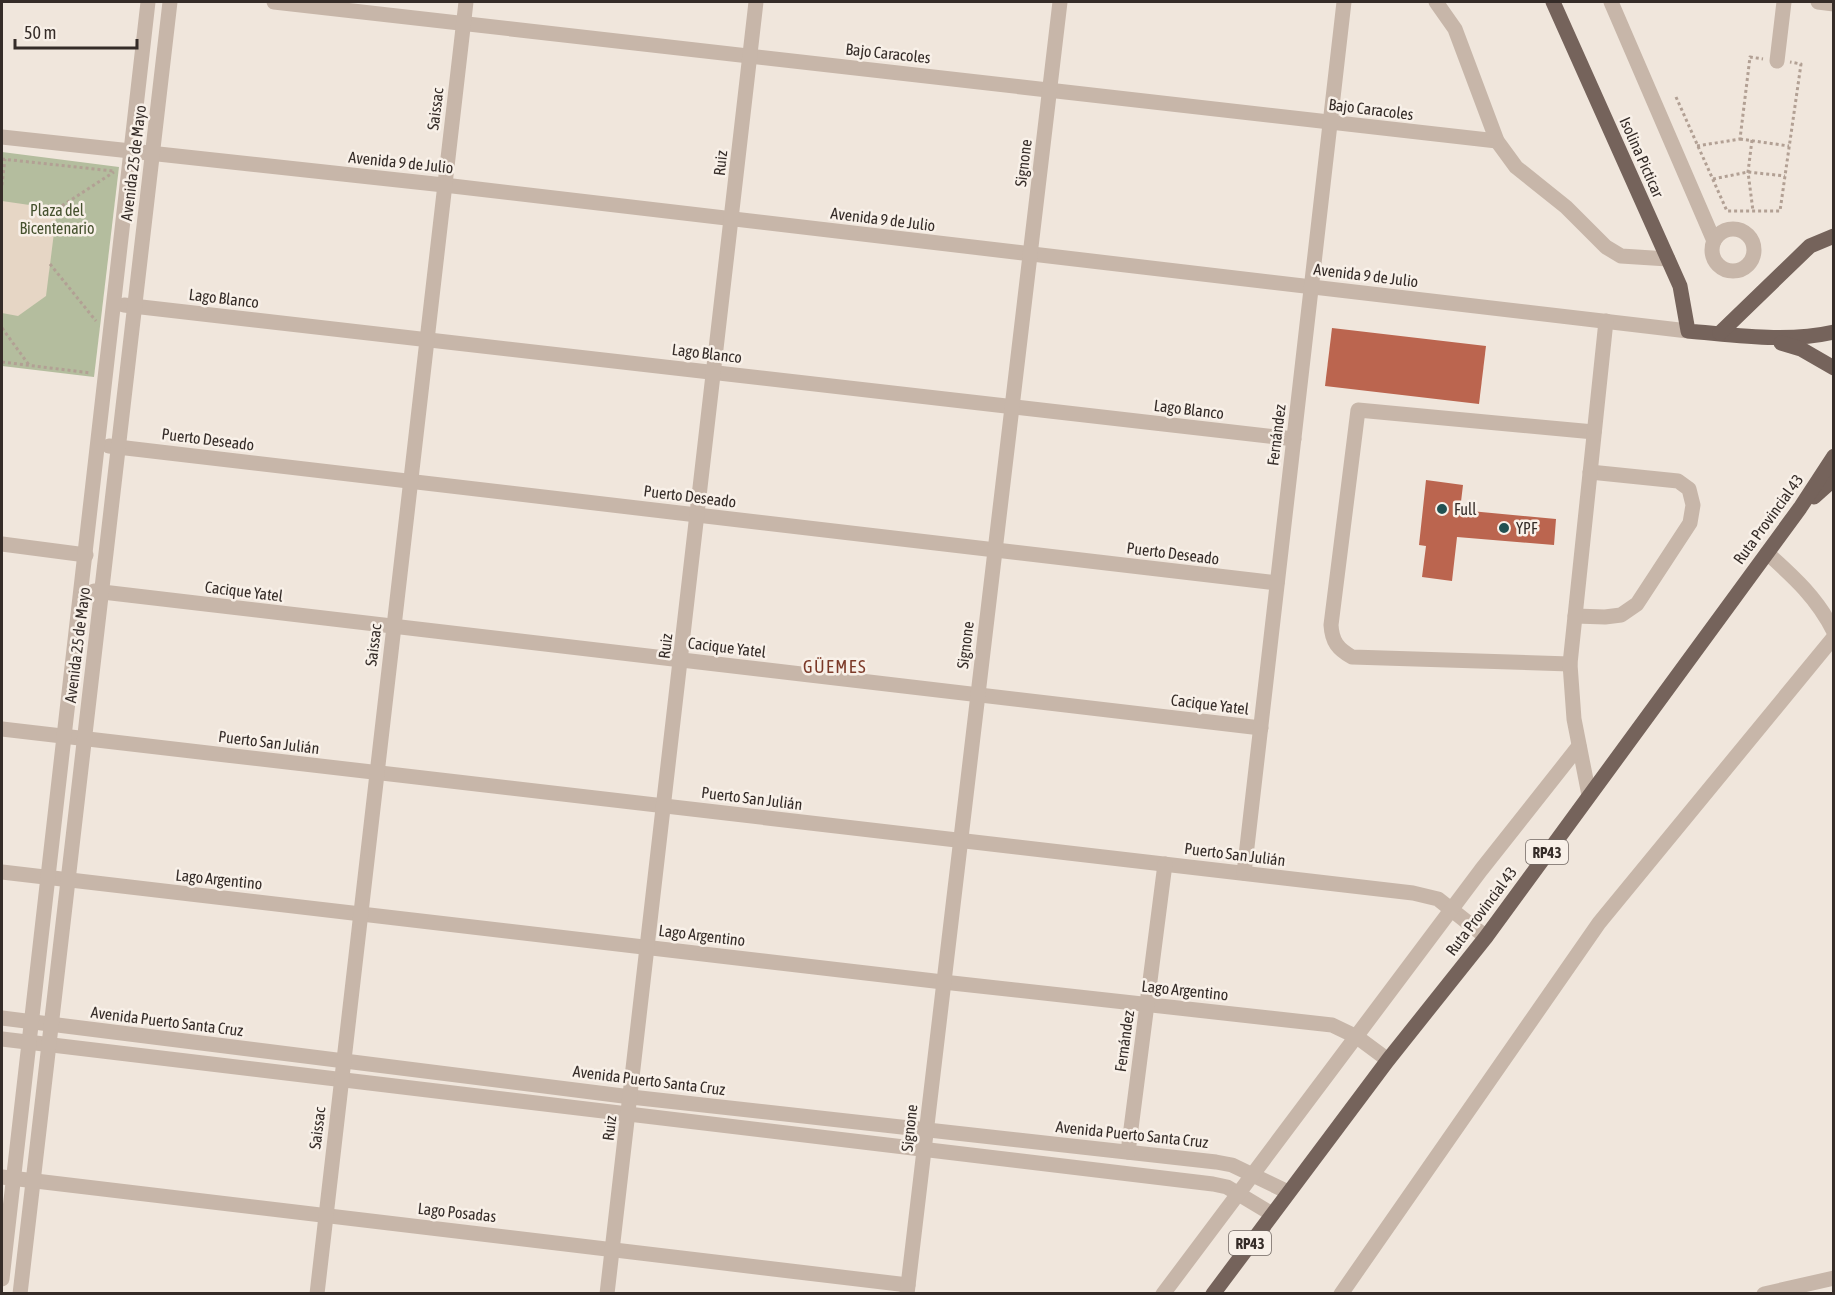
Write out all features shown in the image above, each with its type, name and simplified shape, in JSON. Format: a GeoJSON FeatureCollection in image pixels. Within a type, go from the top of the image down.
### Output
{"type":"FeatureCollection","features":[{"type":"Feature","properties":{"kind":"main road","name":"Isolina Picticar"},"geometry":{"type":"LineString","coordinates":[[1553,2],[1680,286],[1688,331]]}},
{"type":"Feature","properties":{"kind":"main road"},"geometry":{"type":"LineString","coordinates":[[1720,333],[1761,296],[1793,261],[1820,240],[1833,236]]}},
{"type":"Feature","properties":{"kind":"main road","name":"Avenida 9 de Julio"},"geometry":{"type":"LineString","coordinates":[[1688,331],[1761,338]]}},
{"type":"Feature","properties":{"kind":"main road"},"geometry":{"type":"LineString","coordinates":[[1761,338],[1801,338],[1833,332]]}},
{"type":"Feature","properties":{"kind":"main road"},"geometry":{"type":"LineString","coordinates":[[1761,338],[1801,349],[1833,368]]}},
{"type":"Feature","properties":{"kind":"main road","name":"Ruta Provincial 43"},"geometry":{"type":"LineString","coordinates":[[1213,1293],[1388,1060],[1486,937],[1800,508],[1833,456]]}},
{"type":"Feature","properties":{"kind":"main road","name":"RP43"},"geometry":{"type":"LineString","coordinates":[[1800,508],[1833,479]]}},
{"type":"Feature","properties":{"kind":"street","name":"Avenida 25 de Mayo"},"geometry":{"type":"LineString","coordinates":[[2,1279],[8,1178],[32,1022],[148,2]]}},
{"type":"Feature","properties":{"kind":"street","name":"Avenida 25 de Mayo"},"geometry":{"type":"LineString","coordinates":[[20,1293],[170,2]]}},
{"type":"Feature","properties":{"kind":"street","name":"Bajo Caracoles"},"geometry":{"type":"LineString","coordinates":[[274,2],[1497,141]]}},
{"type":"Feature","properties":{"kind":"street","name":"Saissac"},"geometry":{"type":"LineString","coordinates":[[317,1293],[359,912],[466,2]]}},
{"type":"Feature","properties":{"kind":"street","name":"Ruiz"},"geometry":{"type":"LineString","coordinates":[[607,1293],[756,2]]}},
{"type":"Feature","properties":{"kind":"street","name":"Signone"},"geometry":{"type":"LineString","coordinates":[[907,1289],[926,1150],[943,982],[1060,2]]}},
{"type":"Feature","properties":{"kind":"street","name":"Fernández"},"geometry":{"type":"LineString","coordinates":[[1244,873],[1344,2]]}},
{"type":"Feature","properties":{"kind":"street"},"geometry":{"type":"LineString","coordinates":[[1436,2],[1455,29],[1497,141],[1516,167],[1566,207],[1606,248],[1621,256],[1668,258]]}},
{"type":"Feature","properties":{"kind":"street","name":"Isolina Picticar"},"geometry":{"type":"LineString","coordinates":[[1611,2],[1714,241]]}},
{"type":"Feature","properties":{"kind":"street"},"geometry":{"type":"LineString","coordinates":[[1778,61],[1784,2]]}},
{"type":"Feature","properties":{"kind":"street"},"geometry":{"type":"LineString","coordinates":[[1818,2],[1833,4]]}},
{"type":"Feature","properties":{"kind":"street","name":"Avenida 9 de Julio"},"geometry":{"type":"LineString","coordinates":[[2,137],[444,185],[1688,331]]}},
{"type":"Feature","properties":{"kind":"street","name":"Lago Blanco"},"geometry":{"type":"LineString","coordinates":[[115,304],[1294,439]]}},
{"type":"Feature","properties":{"kind":"street"},"geometry":{"type":"LineString","coordinates":[[1588,795],[1573,710],[1570,664],[1606,321]]}},
{"type":"Feature","properties":{"kind":"street"},"geometry":{"type":"LineString","coordinates":[[1570,664],[1352,657],[1339,650],[1332,637],[1331,625],[1358,410],[1594,432]]}},
{"type":"Feature","properties":{"kind":"street","name":"Puerto Deseado"},"geometry":{"type":"LineString","coordinates":[[99,445],[1277,583]]}},
{"type":"Feature","properties":{"kind":"street"},"geometry":{"type":"LineString","coordinates":[[1575,616],[1621,615],[1638,604],[1690,523],[1693,504],[1689,489],[1678,481],[1590,472]]}},
{"type":"Feature","properties":{"kind":"street"},"geometry":{"type":"LineString","coordinates":[[2,544],[86,555]]}},
{"type":"Feature","properties":{"kind":"street"},"geometry":{"type":"LineString","coordinates":[[1767,553],[1800,583],[1825,614],[1833,632]]}},
{"type":"Feature","properties":{"kind":"street","name":"Cacique Yatel"},"geometry":{"type":"LineString","coordinates":[[82,590],[1261,728]]}},
{"type":"Feature","properties":{"kind":"street"},"geometry":{"type":"LineString","coordinates":[[1341,1293],[1599,922],[1833,637]]}},
{"type":"Feature","properties":{"kind":"street","name":"Puerto San Julián"},"geometry":{"type":"LineString","coordinates":[[2,729],[1413,893],[1438,899],[1486,937]]}},
{"type":"Feature","properties":{"kind":"street"},"geometry":{"type":"LineString","coordinates":[[1163,1293],[1453,911],[1481,870],[1579,746]]}},
{"type":"Feature","properties":{"kind":"street","name":"Fernández"},"geometry":{"type":"LineString","coordinates":[[1128,1152],[1165,864]]}},
{"type":"Feature","properties":{"kind":"street","name":"Lago Argentino"},"geometry":{"type":"LineString","coordinates":[[2,872],[1332,1025],[1357,1037],[1388,1060]]}},
{"type":"Feature","properties":{"kind":"street","name":"Avenida Puerto Santa Cruz"},"geometry":{"type":"LineString","coordinates":[[2,1018],[631,1097],[1216,1162],[1232,1165],[1288,1192]]}},
{"type":"Feature","properties":{"kind":"street"},"geometry":{"type":"LineString","coordinates":[[2,1039],[1213,1184],[1238,1193],[1272,1214]]}},
{"type":"Feature","properties":{"kind":"street","name":"Lago Posadas"},"geometry":{"type":"LineString","coordinates":[[8,1178],[613,1248],[907,1289]]}},
{"type":"Feature","properties":{"kind":"street"},"geometry":{"type":"LineString","coordinates":[[1764,1293],[1833,1278]]}},
{"type":"Feature","properties":{"kind":"path"},"geometry":{"type":"LineString","coordinates":[[1676,98],[1727,211],[1780,210],[1801,64],[1750,57],[1740,139]]}},
{"type":"Feature","properties":{"kind":"path"},"geometry":{"type":"LineString","coordinates":[[1697,146],[1740,139],[1789,146]]}},
{"type":"Feature","properties":{"kind":"path"},"geometry":{"type":"LineString","coordinates":[[1752,140],[1748,172],[1754,211]]}},
{"type":"Feature","properties":{"kind":"path"},"geometry":{"type":"LineString","coordinates":[[2,185],[3,159],[115,172]]}},
{"type":"Feature","properties":{"kind":"path"},"geometry":{"type":"LineString","coordinates":[[114,183],[115,172]]}},
{"type":"Feature","properties":{"kind":"path"},"geometry":{"type":"LineString","coordinates":[[57,209],[115,172]]}},
{"type":"Feature","properties":{"kind":"path"},"geometry":{"type":"LineString","coordinates":[[1713,179],[1748,172],[1785,176]]}},
{"type":"Feature","properties":{"kind":"path"},"geometry":{"type":"LineString","coordinates":[[50,264],[97,322],[99,311]]}},
{"type":"Feature","properties":{"kind":"path"},"geometry":{"type":"LineString","coordinates":[[2,328],[29,365]]}},
{"type":"Feature","properties":{"kind":"path"},"geometry":{"type":"LineString","coordinates":[[2,362],[91,373],[93,363]]}},
{"type":"Feature","properties":{"kind":"green space","name":"Plaza del Bicentenario"},"geometry":{"type":"Polygon","coordinates":[[[2,152],[119,167],[94,377],[2,366],[2,152]]]}},
{"type":"Feature","properties":{"kind":"shaded area"},"geometry":{"type":"Polygon","coordinates":[[[2,201],[57,209],[46,296],[18,316],[2,313],[2,201]]]}},
{"type":"Feature","properties":{"kind":"building"},"geometry":{"type":"Polygon","coordinates":[[[1332,328],[1486,346],[1479,404],[1325,386],[1332,328]]]}},
{"type":"Feature","properties":{"kind":"building"},"geometry":{"type":"Polygon","coordinates":[[[1426,480],[1463,485],[1460,510],[1556,519],[1554,545],[1457,537],[1452,581],[1422,577],[1426,546],[1419,545],[1426,480]]]}},
{"type":"Feature","properties":{"kind":"place","name":"Full"},"geometry":{"type":"Point","coordinates":[1442,509]}},
{"type":"Feature","properties":{"kind":"place","name":"YPF"},"geometry":{"type":"Point","coordinates":[1504,528]}},
{"type":"Feature","properties":{"kind":"district","name":"GÜEMES"},"geometry":{"type":"Point","coordinates":[835,666]}}]}
